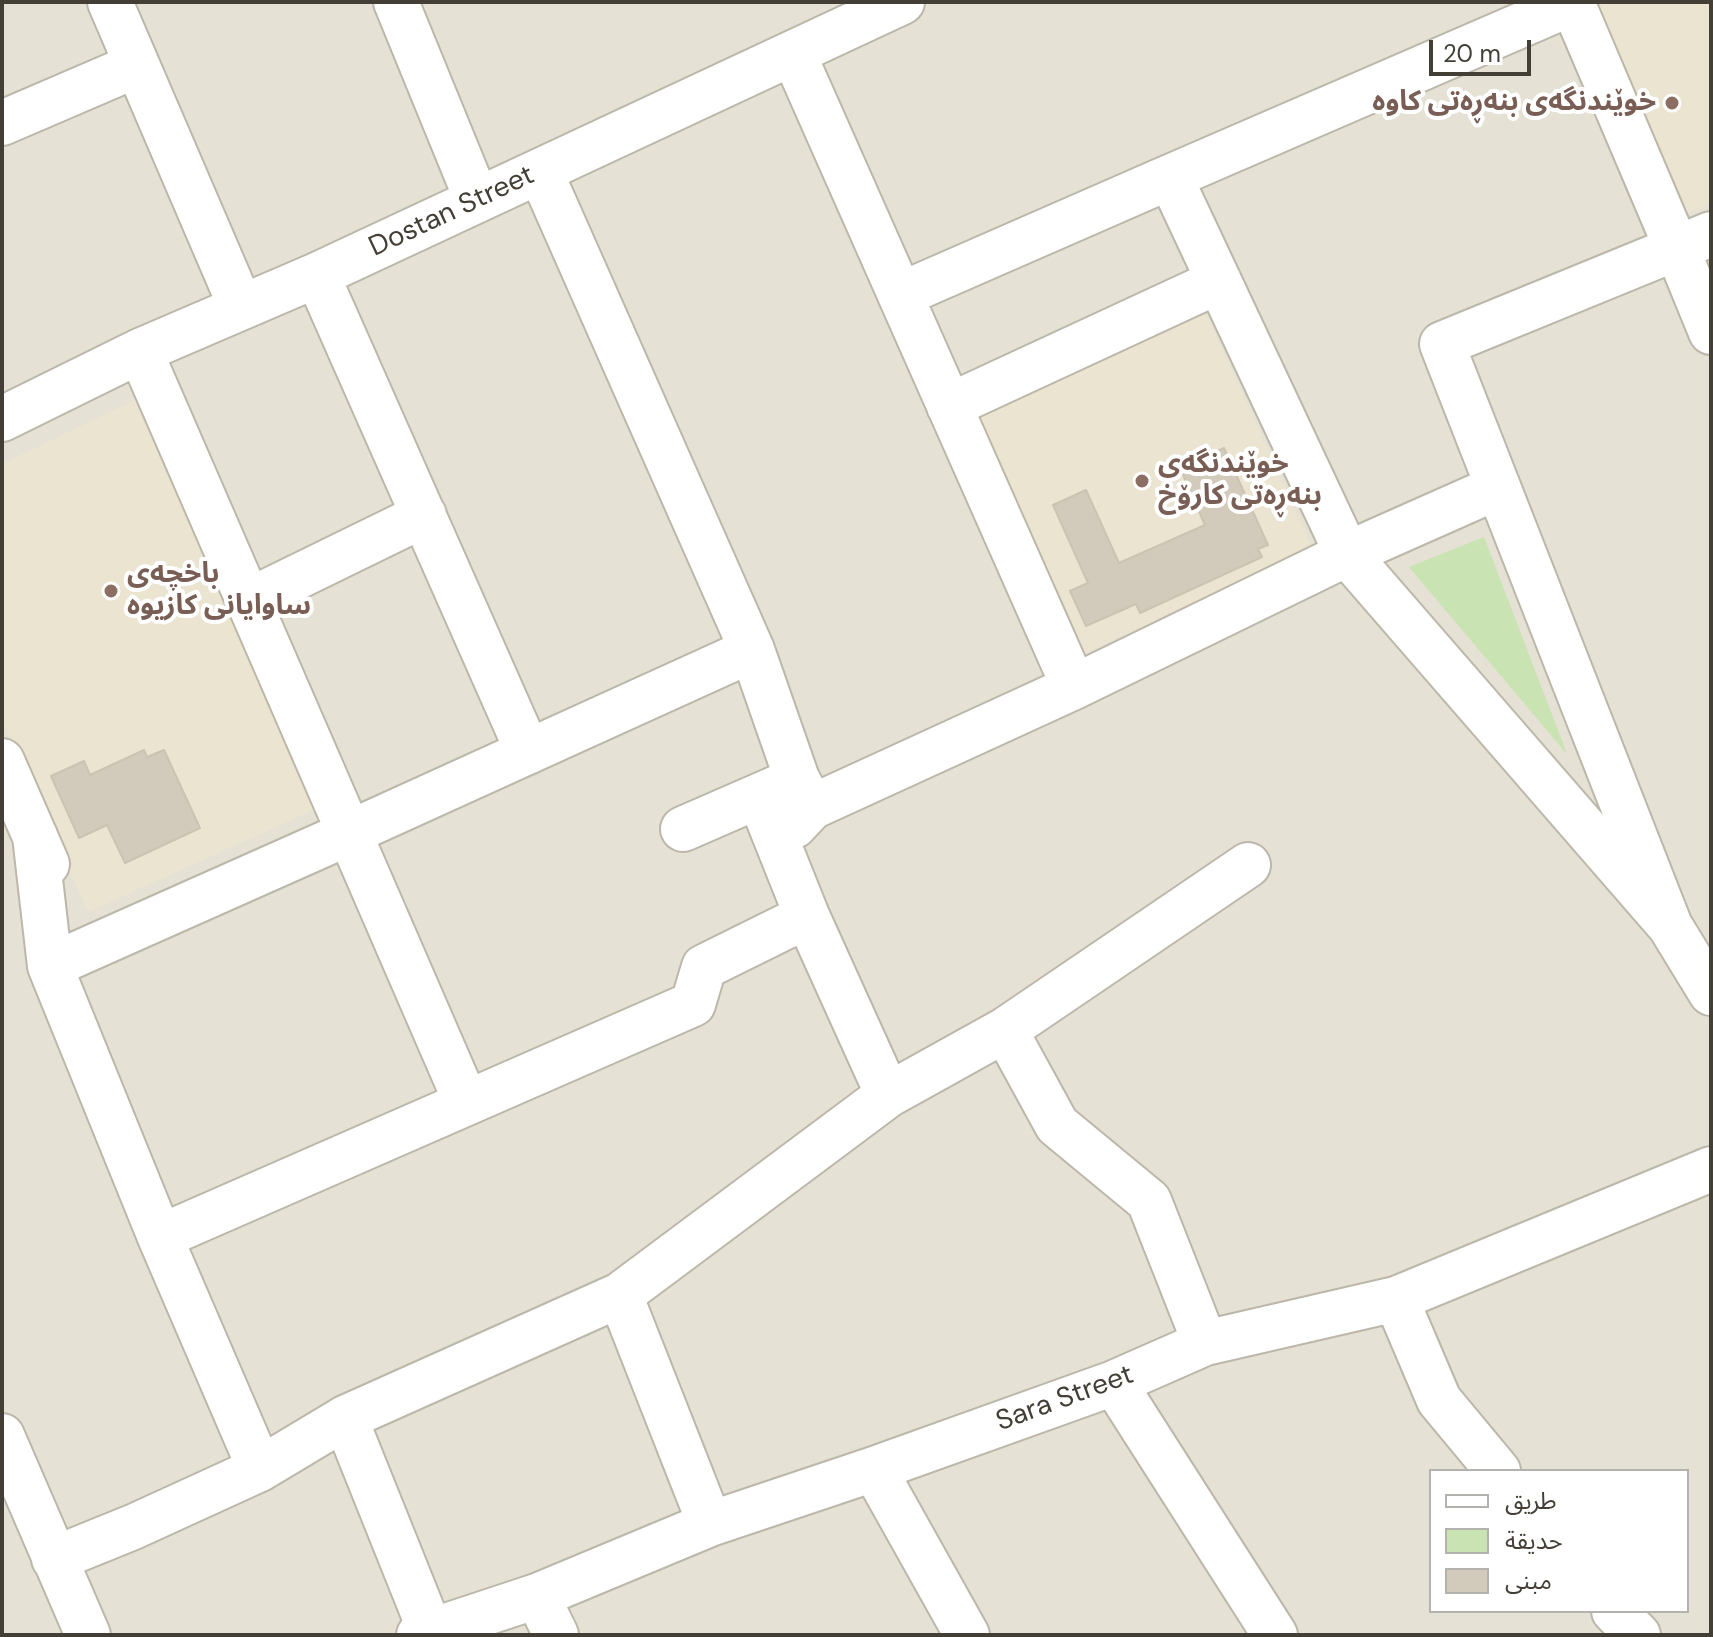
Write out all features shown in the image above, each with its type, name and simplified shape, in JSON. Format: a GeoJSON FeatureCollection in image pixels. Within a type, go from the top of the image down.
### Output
{"type":"FeatureCollection","features":[{"type":"Feature","properties":{"kind":"street"},"geometry":{"type":"LineString","coordinates":[[110,2],[241,307]]}},
{"type":"Feature","properties":{"kind":"street"},"geometry":{"type":"LineString","coordinates":[[396,2],[477,200]]}},
{"type":"Feature","properties":{"kind":"street","name":"Dostan Street"},"geometry":{"type":"LineString","coordinates":[[2,419],[140,351],[317,275],[902,2]]}},
{"type":"Feature","properties":{"kind":"street"},"geometry":{"type":"LineString","coordinates":[[900,295],[1572,3],[1694,241],[1711,332]]}},
{"type":"Feature","properties":{"kind":"street"},"geometry":{"type":"LineString","coordinates":[[793,53],[1074,687]]}},
{"type":"Feature","properties":{"kind":"street"},"geometry":{"type":"LineString","coordinates":[[2,123],[137,65]]}},
{"type":"Feature","properties":{"kind":"street"},"geometry":{"type":"LineString","coordinates":[[540,171],[752,650],[790,802],[807,916],[888,1095]]}},
{"type":"Feature","properties":{"kind":"street"},"geometry":{"type":"LineString","coordinates":[[1170,177],[1347,554],[1670,926],[1711,993]]}},
{"type":"Feature","properties":{"kind":"street"},"geometry":{"type":"LineString","coordinates":[[1670,926],[1442,344],[1694,241]]}},
{"type":"Feature","properties":{"kind":"street"},"geometry":{"type":"LineString","coordinates":[[317,275],[528,752]]}},
{"type":"Feature","properties":{"kind":"street"},"geometry":{"type":"LineString","coordinates":[[949,406],[1219,281]]}},
{"type":"Feature","properties":{"kind":"street"},"geometry":{"type":"LineString","coordinates":[[140,351],[466,1102]]}},
{"type":"Feature","properties":{"kind":"street"},"geometry":{"type":"LineString","coordinates":[[683,829],[790,802],[1074,687],[1347,554],[1498,487]]}},
{"type":"Feature","properties":{"kind":"street"},"geometry":{"type":"LineString","coordinates":[[248,601],[424,515]]}},
{"type":"Feature","properties":{"kind":"street"},"geometry":{"type":"LineString","coordinates":[[68,958],[752,650]]}},
{"type":"Feature","properties":{"kind":"street"},"geometry":{"type":"LineString","coordinates":[[2,761],[35,836],[68,958],[160,1237],[260,1469]]}},
{"type":"Feature","properties":{"kind":"street"},"geometry":{"type":"LineString","coordinates":[[54,1559],[260,1469],[345,1418],[620,1295],[888,1095],[1005,1030],[1248,865]]}},
{"type":"Feature","properties":{"kind":"street"},"geometry":{"type":"LineString","coordinates":[[160,1237],[693,1004],[704,967],[807,916]]}},
{"type":"Feature","properties":{"kind":"street"},"geometry":{"type":"LineString","coordinates":[[1005,1030],[1057,1125],[1149,1201],[1205,1343]]}},
{"type":"Feature","properties":{"kind":"street","name":"Sara Street"},"geometry":{"type":"LineString","coordinates":[[424,1633],[537,1596],[710,1524],[1114,1383],[1205,1343],[1396,1299],[1711,1169]]}},
{"type":"Feature","properties":{"kind":"street"},"geometry":{"type":"LineString","coordinates":[[620,1295],[710,1524]]}},
{"type":"Feature","properties":{"kind":"street"},"geometry":{"type":"LineString","coordinates":[[1396,1299],[1439,1400],[1496,1469]]}},
{"type":"Feature","properties":{"kind":"street"},"geometry":{"type":"LineString","coordinates":[[1114,1383],[1275,1635]]}},
{"type":"Feature","properties":{"kind":"street"},"geometry":{"type":"LineString","coordinates":[[345,1418],[424,1633]]}},
{"type":"Feature","properties":{"kind":"street"},"geometry":{"type":"LineString","coordinates":[[2,1436],[12,1483],[54,1559],[88,1635]]}},
{"type":"Feature","properties":{"kind":"street"},"geometry":{"type":"LineString","coordinates":[[874,1469],[967,1635]]}},
{"type":"Feature","properties":{"kind":"street"},"geometry":{"type":"LineString","coordinates":[[537,1596],[556,1635]]}},
{"type":"Feature","properties":{"kind":"street"},"geometry":{"type":"LineString","coordinates":[[1616,1613],[1638,1635]]}},
{"type":"Feature","properties":{"kind":"shaded area"},"geometry":{"type":"Polygon","coordinates":[[[2,2],[1711,2],[1711,1635],[2,1635],[2,2]]]}},
{"type":"Feature","properties":{"kind":"shaded area","name":"خوێندنگەی بنەڕەتی کاوە"},"geometry":{"type":"Polygon","coordinates":[[[1590,2],[1711,2],[1711,204],[1680,217],[1590,2]]]}},
{"type":"Feature","properties":{"kind":"shaded area","name":"خوێندنگەی بنەڕەتی کارۆخ"},"geometry":{"type":"Polygon","coordinates":[[[1206,313],[1312,547],[1077,657],[974,415],[1206,313]]]}},
{"type":"Feature","properties":{"kind":"shaded area","name":"باخچەی ساوایانی کازیوە"},"geometry":{"type":"Polygon","coordinates":[[[135,400],[318,808],[88,912],[2,719],[2,464],[135,400]]]}},
{"type":"Feature","properties":{"kind":"green space"},"geometry":{"type":"Polygon","coordinates":[[[1484,537],[1567,754],[1409,567],[1484,537]]]}},
{"type":"Feature","properties":{"kind":"building"},"geometry":{"type":"Polygon","coordinates":[[[1224,448],[1268,545],[1258,549],[1262,557],[1140,613],[1136,604],[1086,626],[1070,591],[1088,583],[1053,505],[1086,490],[1119,563],[1205,525],[1180,468],[1224,448]]]}},
{"type":"Feature","properties":{"kind":"building"},"geometry":{"type":"Polygon","coordinates":[[[144,750],[147,757],[164,750],[200,828],[125,863],[107,825],[79,838],[51,776],[84,761],[90,775],[144,750]]]}},
{"type":"Feature","properties":{"kind":"place","name":"خوێندنگەی بنەڕەتی کاوە"},"geometry":{"type":"Point","coordinates":[1672,103]}},
{"type":"Feature","properties":{"kind":"place","name":"خوێندنگەی بنەڕەتی کارۆخ"},"geometry":{"type":"Point","coordinates":[1142,481]}},
{"type":"Feature","properties":{"kind":"place","name":"باخچەی ساوایانی کازیوە"},"geometry":{"type":"Point","coordinates":[111,591]}}]}
